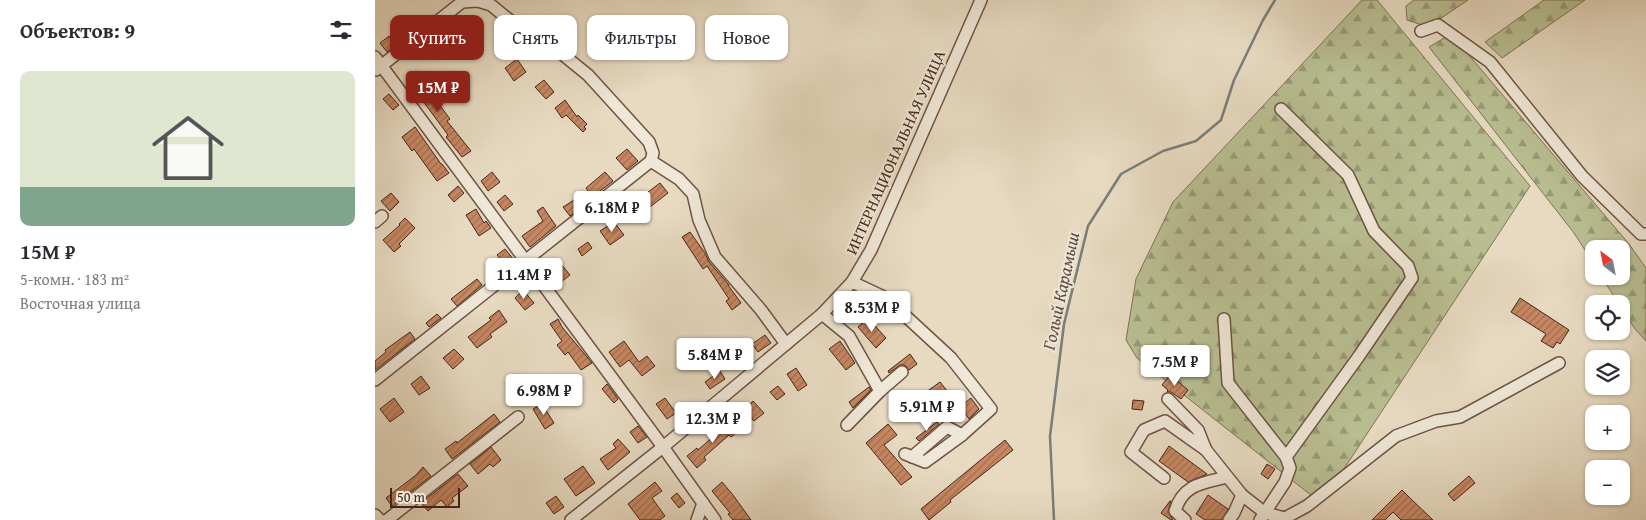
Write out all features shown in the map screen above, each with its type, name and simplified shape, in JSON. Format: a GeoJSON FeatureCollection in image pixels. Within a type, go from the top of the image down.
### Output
{"type":"FeatureCollection","features":[{"type":"Feature","properties":{"kind":"street","name":"ИНТЕРНАЦИОНАЛЬНАЯ УЛИЦА"},"geometry":{"type":"LineString","coordinates":[[571,520],[663,447],[786,344],[821,314],[852,282],[871,250],[981,0]]}},
{"type":"Feature","properties":{"kind":"street"},"geometry":{"type":"LineString","coordinates":[[375,380],[525,260],[651,161],[653,153],[649,142],[588,75],[556,49],[535,41],[491,5],[478,1],[462,2],[377,65],[525,260],[715,520]]}},
{"type":"Feature","properties":{"kind":"street"},"geometry":{"type":"LineString","coordinates":[[1421,31],[1438,25],[1491,62],[1582,176],[1641,234],[1646,234]]}},
{"type":"Feature","properties":{"kind":"street"},"geometry":{"type":"LineString","coordinates":[[1281,109],[1348,175],[1375,231],[1408,266],[1412,278],[1359,356],[1286,457]]}},
{"type":"Feature","properties":{"kind":"street"},"geometry":{"type":"LineString","coordinates":[[651,161],[679,179],[693,194],[699,220],[715,257],[761,310],[786,344]]}},
{"type":"Feature","properties":{"kind":"street"},"geometry":{"type":"LineString","coordinates":[[852,282],[887,298],[951,358],[991,409],[962,435],[925,462],[908,456]]}},
{"type":"Feature","properties":{"kind":"street"},"geometry":{"type":"LineString","coordinates":[[821,314],[849,336],[880,390]]}},
{"type":"Feature","properties":{"kind":"street"},"geometry":{"type":"LineString","coordinates":[[1224,319],[1229,383],[1286,457],[1290,468],[1285,482],[1263,517]]}},
{"type":"Feature","properties":{"kind":"street"},"geometry":{"type":"LineString","coordinates":[[1168,399],[1198,430],[1206,450],[1242,495],[1263,517],[1285,518],[1307,506],[1396,436],[1436,421],[1460,418],[1559,364]]}},
{"type":"Feature","properties":{"kind":"street"},"geometry":{"type":"LineString","coordinates":[[847,425],[880,390],[902,372]]}},
{"type":"Feature","properties":{"kind":"street"},"geometry":{"type":"LineString","coordinates":[[387,520],[518,418]]}},
{"type":"Feature","properties":{"kind":"street"},"geometry":{"type":"LineString","coordinates":[[1164,478],[1131,452],[1144,430],[1165,421],[1206,450]]}},
{"type":"Feature","properties":{"kind":"street"},"geometry":{"type":"LineString","coordinates":[[1185,520],[1175,511],[1178,500],[1192,486],[1227,477]]}},
{"type":"Feature","properties":{"kind":"street"},"geometry":{"type":"LineString","coordinates":[[1229,520],[1242,495]]}},
{"type":"Feature","properties":{"kind":"street"},"geometry":{"type":"LineString","coordinates":[[697,520],[703,504]]}},
{"type":"Feature","properties":{"kind":"street"},"geometry":{"type":"LineString","coordinates":[[375,515],[380,520]]}},
{"type":"Feature","properties":{"kind":"green space"},"geometry":{"type":"Polygon","coordinates":[[[1362,0],[1377,0],[1530,186],[1330,490],[1312,496],[1137,358],[1126,340],[1136,279],[1173,202],[1362,0]]]}},
{"type":"Feature","properties":{"kind":"green space"},"geometry":{"type":"Polygon","coordinates":[[[1414,0],[1468,0],[1428,27],[1407,20],[1406,6],[1414,0]]]}},
{"type":"Feature","properties":{"kind":"green space"},"geometry":{"type":"Polygon","coordinates":[[[1544,0],[1585,0],[1502,58],[1485,42],[1544,0]]]}},
{"type":"Feature","properties":{"kind":"green space"},"geometry":{"type":"Polygon","coordinates":[[[1451,34],[1626,240],[1585,240],[1585,250],[1574,233],[1429,47],[1451,34]]]}},
{"type":"Feature","properties":{"kind":"green space"},"geometry":{"type":"Polygon","coordinates":[[[1630,245],[1646,268],[1646,341],[1630,321],[1630,295],[1613,295],[1607,285],[1630,285],[1630,245]]]}},
{"type":"Feature","properties":{"kind":"building"},"geometry":{"type":"Polygon","coordinates":[[[389,36],[390,49],[387,52],[380,43],[389,36]]]}},
{"type":"Feature","properties":{"kind":"building"},"geometry":{"type":"Polygon","coordinates":[[[518,60],[526,72],[514,81],[505,68],[518,60]]]}},
{"type":"Feature","properties":{"kind":"building"},"geometry":{"type":"Polygon","coordinates":[[[417,71],[427,88],[429,86],[435,94],[433,96],[450,119],[447,121],[471,151],[462,157],[406,78],[417,71]]]}},
{"type":"Feature","properties":{"kind":"building"},"geometry":{"type":"Polygon","coordinates":[[[544,80],[554,92],[546,99],[535,87],[544,80]]]}},
{"type":"Feature","properties":{"kind":"building"},"geometry":{"type":"Polygon","coordinates":[[[389,94],[399,105],[393,110],[383,99],[389,94]]]}},
{"type":"Feature","properties":{"kind":"building"},"geometry":{"type":"Polygon","coordinates":[[[565,100],[577,117],[578,115],[587,124],[583,132],[566,115],[562,118],[555,108],[565,100]]]}},
{"type":"Feature","properties":{"kind":"building"},"geometry":{"type":"Polygon","coordinates":[[[415,127],[449,173],[437,181],[414,149],[412,151],[402,137],[415,127]]]}},
{"type":"Feature","properties":{"kind":"building"},"geometry":{"type":"Polygon","coordinates":[[[627,149],[638,161],[627,170],[616,158],[627,149]]]}},
{"type":"Feature","properties":{"kind":"building"},"geometry":{"type":"Polygon","coordinates":[[[492,172],[500,182],[488,191],[481,181],[492,172]]]}},
{"type":"Feature","properties":{"kind":"building"},"geometry":{"type":"Polygon","coordinates":[[[605,172],[613,181],[592,197],[586,188],[605,172]]]}},
{"type":"Feature","properties":{"kind":"building"},"geometry":{"type":"Polygon","coordinates":[[[660,183],[668,193],[646,210],[648,213],[640,219],[631,205],[660,183]]]}},
{"type":"Feature","properties":{"kind":"building"},"geometry":{"type":"Polygon","coordinates":[[[458,186],[464,193],[454,202],[448,195],[458,186]]]}},
{"type":"Feature","properties":{"kind":"building"},"geometry":{"type":"Polygon","coordinates":[[[391,193],[399,202],[390,211],[381,201],[391,193]]]}},
{"type":"Feature","properties":{"kind":"building"},"geometry":{"type":"Polygon","coordinates":[[[505,195],[513,204],[504,211],[497,202],[505,195]]]}},
{"type":"Feature","properties":{"kind":"building"},"geometry":{"type":"Polygon","coordinates":[[[574,200],[580,208],[570,216],[563,207],[574,200]]]}},
{"type":"Feature","properties":{"kind":"building"},"geometry":{"type":"Polygon","coordinates":[[[543,207],[556,226],[530,247],[522,236],[543,221],[537,211],[543,207]]]}},
{"type":"Feature","properties":{"kind":"building"},"geometry":{"type":"Polygon","coordinates":[[[476,209],[484,223],[486,221],[491,228],[479,236],[466,215],[476,209]]]}},
{"type":"Feature","properties":{"kind":"building"},"geometry":{"type":"Polygon","coordinates":[[[405,218],[415,228],[399,244],[401,246],[394,252],[383,240],[405,218]]]}},
{"type":"Feature","properties":{"kind":"building"},"geometry":{"type":"Polygon","coordinates":[[[614,222],[624,235],[610,245],[600,231],[614,222]]]}},
{"type":"Feature","properties":{"kind":"building"},"geometry":{"type":"Polygon","coordinates":[[[690,232],[709,262],[729,285],[741,303],[732,310],[726,301],[729,299],[707,266],[703,269],[682,237],[690,232]]]}},
{"type":"Feature","properties":{"kind":"building"},"geometry":{"type":"Polygon","coordinates":[[[588,242],[592,248],[582,256],[578,249],[588,242]]]}},
{"type":"Feature","properties":{"kind":"building"},"geometry":{"type":"Polygon","coordinates":[[[505,249],[514,260],[506,266],[497,255],[505,249]]]}},
{"type":"Feature","properties":{"kind":"building"},"geometry":{"type":"Polygon","coordinates":[[[561,264],[570,275],[561,282],[553,271],[561,264]]]}},
{"type":"Feature","properties":{"kind":"building"},"geometry":{"type":"Polygon","coordinates":[[[477,279],[482,285],[457,306],[451,299],[477,279]]]}},
{"type":"Feature","properties":{"kind":"building"},"geometry":{"type":"Polygon","coordinates":[[[523,290],[534,303],[525,310],[515,298],[523,290]]]}},
{"type":"Feature","properties":{"kind":"building"},"geometry":{"type":"Polygon","coordinates":[[[1520,298],[1569,330],[1560,344],[1557,342],[1553,348],[1541,341],[1546,334],[1511,312],[1520,298]]]}},
{"type":"Feature","properties":{"kind":"building"},"geometry":{"type":"Polygon","coordinates":[[[499,310],[507,322],[490,334],[492,337],[477,348],[468,337],[491,320],[489,318],[499,310]]]}},
{"type":"Feature","properties":{"kind":"building"},"geometry":{"type":"Polygon","coordinates":[[[437,314],[441,318],[429,327],[426,323],[437,314]]]}},
{"type":"Feature","properties":{"kind":"building"},"geometry":{"type":"Polygon","coordinates":[[[868,318],[886,338],[876,348],[858,327],[868,318]]]}},
{"type":"Feature","properties":{"kind":"building"},"geometry":{"type":"Polygon","coordinates":[[[558,319],[562,327],[592,363],[581,370],[568,352],[565,355],[557,345],[562,341],[550,324],[558,319]]]}},
{"type":"Feature","properties":{"kind":"building"},"geometry":{"type":"Polygon","coordinates":[[[410,332],[415,339],[375,370],[375,361],[386,352],[385,350],[410,332]]]}},
{"type":"Feature","properties":{"kind":"building"},"geometry":{"type":"Polygon","coordinates":[[[765,335],[771,343],[758,352],[752,344],[765,335]]]}},
{"type":"Feature","properties":{"kind":"building"},"geometry":{"type":"Polygon","coordinates":[[[624,341],[639,362],[647,356],[655,366],[642,376],[629,360],[620,367],[609,352],[624,341]]]}},
{"type":"Feature","properties":{"kind":"building"},"geometry":{"type":"Polygon","coordinates":[[[840,341],[855,363],[846,370],[829,349],[840,341]]]}},
{"type":"Feature","properties":{"kind":"building"},"geometry":{"type":"Polygon","coordinates":[[[454,349],[464,359],[453,369],[443,358],[454,349]]]}},
{"type":"Feature","properties":{"kind":"building"},"geometry":{"type":"Polygon","coordinates":[[[741,352],[747,360],[739,367],[732,359],[741,352]]]}},
{"type":"Feature","properties":{"kind":"building"},"geometry":{"type":"Polygon","coordinates":[[[910,354],[917,364],[909,370],[905,365],[900,365],[889,373],[888,371],[910,354]]]}},
{"type":"Feature","properties":{"kind":"building"},"geometry":{"type":"Polygon","coordinates":[[[796,368],[807,385],[798,391],[787,374],[796,368]]]}},
{"type":"Feature","properties":{"kind":"building"},"geometry":{"type":"Polygon","coordinates":[[[720,371],[725,379],[710,389],[705,382],[720,371]]]}},
{"type":"Feature","properties":{"kind":"building"},"geometry":{"type":"Polygon","coordinates":[[[1170,375],[1188,390],[1181,399],[1171,392],[1167,392],[1168,390],[1162,385],[1170,375]]]}},
{"type":"Feature","properties":{"kind":"building"},"geometry":{"type":"Polygon","coordinates":[[[421,376],[430,388],[419,395],[411,384],[421,376]]]}},
{"type":"Feature","properties":{"kind":"building"},"geometry":{"type":"Polygon","coordinates":[[[940,382],[948,392],[926,409],[918,398],[940,382]]]}},
{"type":"Feature","properties":{"kind":"building"},"geometry":{"type":"Polygon","coordinates":[[[607,384],[618,399],[614,403],[602,389],[607,384]]]}},
{"type":"Feature","properties":{"kind":"building"},"geometry":{"type":"Polygon","coordinates":[[[778,386],[785,394],[777,400],[770,392],[778,386]]]}},
{"type":"Feature","properties":{"kind":"building"},"geometry":{"type":"Polygon","coordinates":[[[869,387],[871,390],[853,408],[849,402],[869,387]]]}},
{"type":"Feature","properties":{"kind":"building"},"geometry":{"type":"Polygon","coordinates":[[[394,398],[404,412],[390,422],[380,409],[394,398]]]}},
{"type":"Feature","properties":{"kind":"building"},"geometry":{"type":"Polygon","coordinates":[[[665,398],[676,413],[667,419],[656,404],[665,398]]]}},
{"type":"Feature","properties":{"kind":"building"},"geometry":{"type":"Polygon","coordinates":[[[971,398],[979,409],[969,419],[960,407],[971,398]]]}},
{"type":"Feature","properties":{"kind":"building"},"geometry":{"type":"Polygon","coordinates":[[[1133,400],[1144,401],[1142,410],[1132,409],[1133,400]]]}},
{"type":"Feature","properties":{"kind":"building"},"geometry":{"type":"Polygon","coordinates":[[[753,401],[764,413],[754,421],[744,410],[753,401]]]}},
{"type":"Feature","properties":{"kind":"building"},"geometry":{"type":"Polygon","coordinates":[[[542,404],[554,423],[545,429],[533,409],[542,404]]]}},
{"type":"Feature","properties":{"kind":"building"},"geometry":{"type":"Polygon","coordinates":[[[494,414],[500,422],[452,459],[445,449],[456,441],[457,443],[494,414]]]}},
{"type":"Feature","properties":{"kind":"building"},"geometry":{"type":"Polygon","coordinates":[[[732,420],[740,430],[731,437],[729,435],[704,457],[706,460],[697,468],[687,456],[697,448],[698,450],[732,420]]]}},
{"type":"Feature","properties":{"kind":"building"},"geometry":{"type":"Polygon","coordinates":[[[937,422],[939,424],[919,441],[916,438],[937,422]]]}},
{"type":"Feature","properties":{"kind":"building"},"geometry":{"type":"Polygon","coordinates":[[[888,424],[897,435],[884,445],[912,477],[901,485],[866,443],[888,424]]]}},
{"type":"Feature","properties":{"kind":"building"},"geometry":{"type":"Polygon","coordinates":[[[638,426],[647,437],[638,443],[630,432],[638,426]]]}},
{"type":"Feature","properties":{"kind":"building"},"geometry":{"type":"Polygon","coordinates":[[[618,439],[630,452],[608,470],[600,459],[616,448],[613,444],[618,439]]]}},
{"type":"Feature","properties":{"kind":"building"},"geometry":{"type":"Polygon","coordinates":[[[1005,440],[1013,450],[950,500],[951,502],[929,520],[921,509],[1005,440]]]}},
{"type":"Feature","properties":{"kind":"building"},"geometry":{"type":"Polygon","coordinates":[[[1169,446],[1207,474],[1188,482],[1159,461],[1169,446]]]}},
{"type":"Feature","properties":{"kind":"building"},"geometry":{"type":"Polygon","coordinates":[[[491,447],[501,460],[493,467],[490,464],[478,474],[470,464],[491,447]]]}},
{"type":"Feature","properties":{"kind":"building"},"geometry":{"type":"Polygon","coordinates":[[[1267,464],[1275,469],[1268,479],[1261,474],[1267,464]]]}},
{"type":"Feature","properties":{"kind":"building"},"geometry":{"type":"Polygon","coordinates":[[[583,466],[595,483],[576,496],[564,479],[583,466]]]}},
{"type":"Feature","properties":{"kind":"building"},"geometry":{"type":"Polygon","coordinates":[[[423,467],[431,476],[392,506],[386,498],[416,475],[423,467]]]}},
{"type":"Feature","properties":{"kind":"building"},"geometry":{"type":"Polygon","coordinates":[[[458,474],[468,486],[452,498],[454,501],[447,507],[441,500],[428,511],[421,503],[458,474]]]}},
{"type":"Feature","properties":{"kind":"building"},"geometry":{"type":"Polygon","coordinates":[[[1469,476],[1475,483],[1454,501],[1448,494],[1469,476]]]}},
{"type":"Feature","properties":{"kind":"building"},"geometry":{"type":"Polygon","coordinates":[[[655,482],[662,491],[652,498],[665,516],[660,520],[640,520],[628,504],[655,482]]]}},
{"type":"Feature","properties":{"kind":"building"},"geometry":{"type":"Polygon","coordinates":[[[722,482],[751,520],[733,520],[728,514],[730,513],[712,491],[722,482]]]}},
{"type":"Feature","properties":{"kind":"building"},"geometry":{"type":"Polygon","coordinates":[[[1402,490],[1433,520],[1401,520],[1393,512],[1385,520],[1372,520],[1402,490]]]}},
{"type":"Feature","properties":{"kind":"building"},"geometry":{"type":"Polygon","coordinates":[[[677,493],[685,503],[679,508],[671,498],[677,493]]]}},
{"type":"Feature","properties":{"kind":"building"},"geometry":{"type":"Polygon","coordinates":[[[1208,495],[1228,509],[1222,520],[1205,520],[1196,514],[1208,495]]]}},
{"type":"Feature","properties":{"kind":"building"},"geometry":{"type":"Polygon","coordinates":[[[556,496],[564,507],[554,514],[546,503],[556,496]]]}},
{"type":"Feature","properties":{"kind":"building"},"geometry":{"type":"Polygon","coordinates":[[[1170,501],[1168,512],[1173,520],[1161,513],[1170,501]]]}},
{"type":"Feature","properties":{"kind":"waterway","name":"Голый Карамыш"},"geometry":{"type":"LineString","coordinates":[[1054,520],[1050,436],[1064,324],[1088,226],[1121,174],[1163,151],[1196,141],[1221,120],[1234,80],[1263,20],[1275,0]]}}]}
